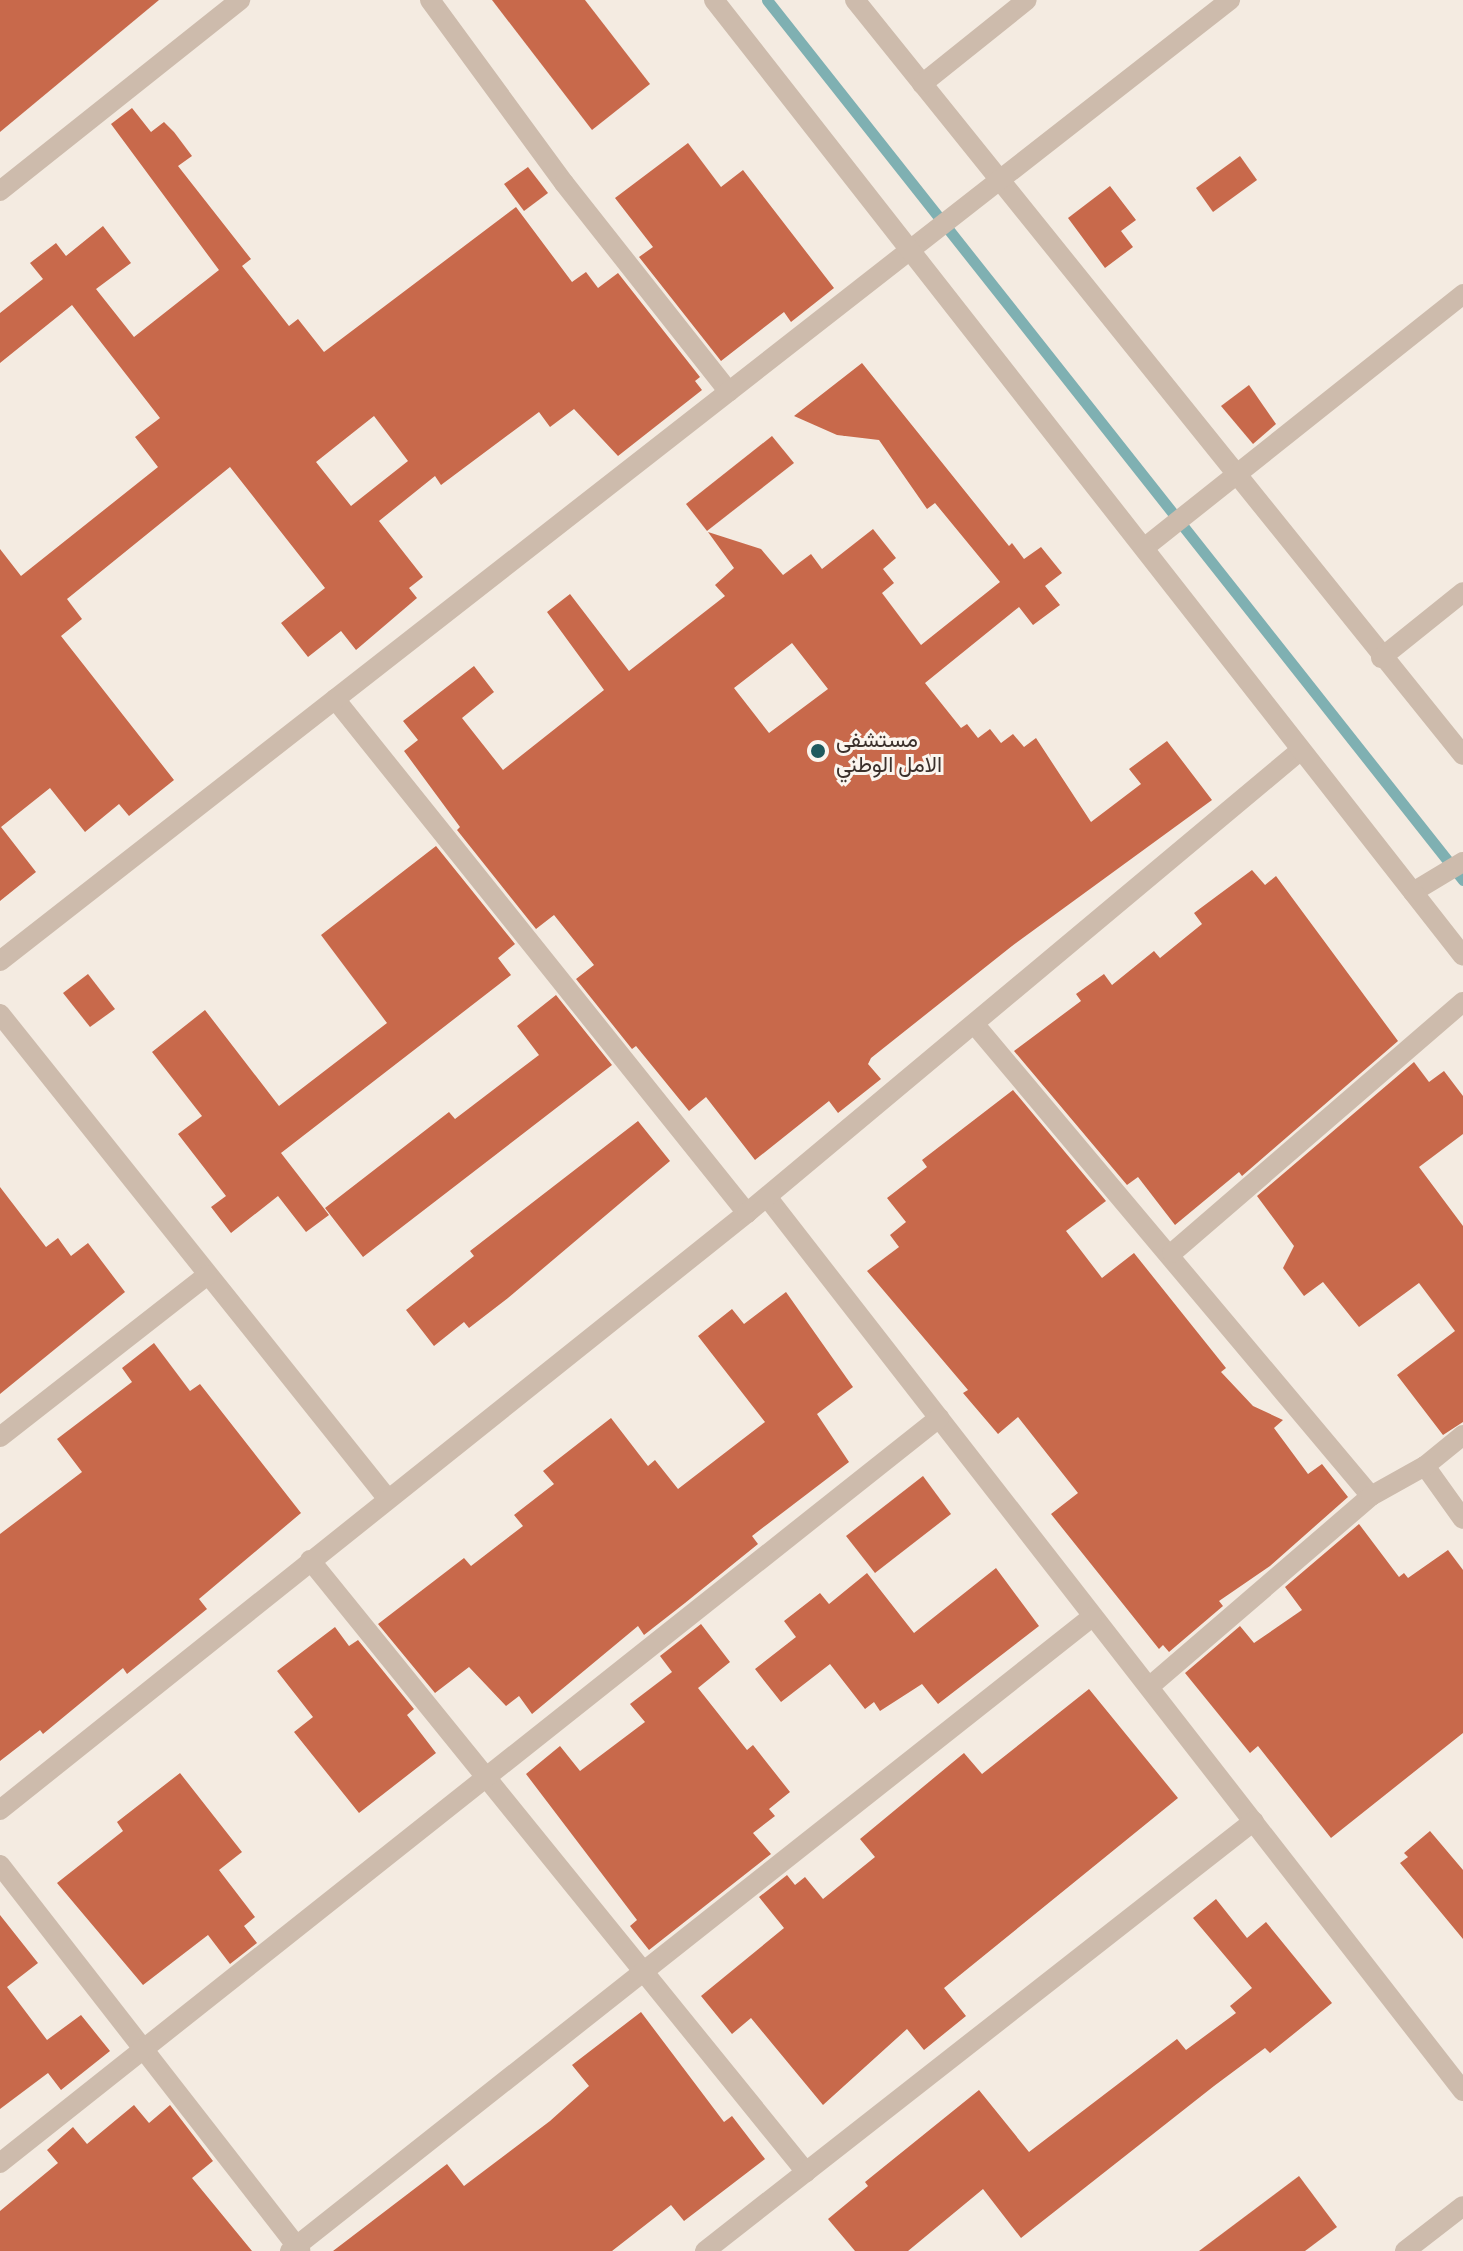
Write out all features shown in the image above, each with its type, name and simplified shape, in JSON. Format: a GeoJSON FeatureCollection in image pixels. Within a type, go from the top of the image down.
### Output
{"type":"FeatureCollection","features":[{"type":"Feature","properties":{"kind":"street"},"geometry":{"type":"LineString","coordinates":[[0,191],[240,0]]}},
{"type":"Feature","properties":{"kind":"street"},"geometry":{"type":"LineString","coordinates":[[430,0],[564,183],[729,392]]}},
{"type":"Feature","properties":{"kind":"street"},"geometry":{"type":"LineString","coordinates":[[714,0],[1463,956]]}},
{"type":"Feature","properties":{"kind":"street"},"geometry":{"type":"LineString","coordinates":[[855,0],[1381,658],[1463,755]]}},
{"type":"Feature","properties":{"kind":"street"},"geometry":{"type":"LineString","coordinates":[[922,84],[1027,0]]}},
{"type":"Feature","properties":{"kind":"street"},"geometry":{"type":"LineString","coordinates":[[0,961],[1230,0]]}},
{"type":"Feature","properties":{"kind":"street"},"geometry":{"type":"LineString","coordinates":[[1144,548],[1463,294]]}},
{"type":"Feature","properties":{"kind":"street"},"geometry":{"type":"LineString","coordinates":[[1381,658],[1463,592]]}},
{"type":"Feature","properties":{"kind":"street"},"geometry":{"type":"LineString","coordinates":[[335,699],[747,1213]]}},
{"type":"Feature","properties":{"kind":"street"},"geometry":{"type":"LineString","coordinates":[[0,1810],[767,1197],[976,1026],[1301,750]]}},
{"type":"Feature","properties":{"kind":"street"},"geometry":{"type":"LineString","coordinates":[[1413,892],[1463,862]]}},
{"type":"Feature","properties":{"kind":"street"},"geometry":{"type":"LineString","coordinates":[[1172,1253],[1463,1002]]}},
{"type":"Feature","properties":{"kind":"street"},"geometry":{"type":"LineString","coordinates":[[0,1014],[387,1498]]}},
{"type":"Feature","properties":{"kind":"street"},"geometry":{"type":"LineString","coordinates":[[976,1026],[1172,1253],[1371,1496]]}},
{"type":"Feature","properties":{"kind":"street"},"geometry":{"type":"LineString","coordinates":[[767,1197],[1463,2091]]}},
{"type":"Feature","properties":{"kind":"street"},"geometry":{"type":"LineString","coordinates":[[0,1437],[207,1275]]}},
{"type":"Feature","properties":{"kind":"street"},"geometry":{"type":"LineString","coordinates":[[0,2163],[490,1779],[939,1418]]}},
{"type":"Feature","properties":{"kind":"street"},"geometry":{"type":"LineString","coordinates":[[1149,1687],[1371,1496],[1425,1466],[1463,1435]]}},
{"type":"Feature","properties":{"kind":"street"},"geometry":{"type":"LineString","coordinates":[[1425,1466],[1463,1519]]}},
{"type":"Feature","properties":{"kind":"street"},"geometry":{"type":"LineString","coordinates":[[310,1560],[806,2172]]}},
{"type":"Feature","properties":{"kind":"street"},"geometry":{"type":"LineString","coordinates":[[0,1865],[147,2050],[295,2249],[1092,1617]]}},
{"type":"Feature","properties":{"kind":"street"},"geometry":{"type":"LineString","coordinates":[[705,2251],[1254,1821]]}},
{"type":"Feature","properties":{"kind":"street"},"geometry":{"type":"LineString","coordinates":[[1405,2251],[1463,2206]]}},
{"type":"Feature","properties":{"kind":"building"},"geometry":{"type":"Polygon","coordinates":[[[0,0],[159,0],[0,132],[0,0]]]}},
{"type":"Feature","properties":{"kind":"building"},"geometry":{"type":"Polygon","coordinates":[[[492,0],[585,0],[650,84],[592,130],[492,0]]]}},
{"type":"Feature","properties":{"kind":"building"},"geometry":{"type":"Polygon","coordinates":[[[132,108],[151,132],[164,122],[174,132],[192,156],[178,166],[251,259],[242,266],[289,326],[298,319],[324,352],[516,207],[572,282],[586,272],[598,288],[618,273],[700,377],[695,381],[702,390],[618,456],[574,409],[550,427],[539,412],[441,485],[435,476],[379,521],[423,577],[409,588],[417,598],[356,650],[341,631],[308,657],[281,623],[325,588],[230,467],[67,599],[82,619],[61,636],[174,780],[129,816],[119,804],[85,832],[50,788],[1,827],[36,872],[0,901],[0,549],[21,576],[158,467],[135,437],[160,418],[72,305],[0,363],[0,313],[43,279],[30,263],[56,243],[66,256],[103,226],[131,263],[96,289],[134,337],[219,270],[111,124],[132,108]],[[374,416],[316,462],[351,506],[408,461],[374,416]]]}},
{"type":"Feature","properties":{"kind":"building"},"geometry":{"type":"Polygon","coordinates":[[[688,143],[721,187],[743,170],[834,288],[791,322],[784,312],[721,361],[639,257],[653,247],[615,198],[688,143]]]}},
{"type":"Feature","properties":{"kind":"building"},"geometry":{"type":"Polygon","coordinates":[[[1240,156],[1257,180],[1213,212],[1196,188],[1240,156]]]}},
{"type":"Feature","properties":{"kind":"building"},"geometry":{"type":"Polygon","coordinates":[[[528,167],[548,193],[524,211],[504,184],[528,167]]]}},
{"type":"Feature","properties":{"kind":"building"},"geometry":{"type":"Polygon","coordinates":[[[1110,186],[1136,220],[1121,231],[1133,247],[1105,268],[1068,218],[1110,186]]]}},
{"type":"Feature","properties":{"kind":"building"},"geometry":{"type":"Polygon","coordinates":[[[862,363],[1009,546],[1012,543],[1024,559],[1041,547],[1062,573],[1045,586],[1060,605],[1033,625],[1019,607],[925,683],[961,728],[967,724],[978,738],[990,729],[1001,743],[1013,734],[1024,747],[1036,738],[1091,822],[1141,784],[1129,769],[1167,741],[1212,800],[1012,946],[871,1058],[868,1064],[881,1079],[838,1113],[829,1101],[755,1160],[706,1097],[689,1111],[636,1046],[632,1049],[576,979],[594,965],[554,915],[536,929],[457,830],[460,827],[404,751],[418,740],[403,721],[474,666],[494,692],[462,718],[503,770],[604,690],[547,612],[570,594],[629,671],[725,596],[715,585],[734,568],[708,532],[761,549],[783,575],[811,554],[822,569],[873,529],[896,558],[883,569],[894,583],[882,593],[921,645],[1000,582],[935,503],[927,509],[879,440],[837,435],[794,416],[862,363]],[[792,643],[734,688],[769,733],[828,689],[792,643]]]}},
{"type":"Feature","properties":{"kind":"building"},"geometry":{"type":"Polygon","coordinates":[[[1249,385],[1276,424],[1253,444],[1221,406],[1249,385]]]}},
{"type":"Feature","properties":{"kind":"building"},"geometry":{"type":"Polygon","coordinates":[[[772,436],[794,463],[707,531],[686,504],[772,436]]]}},
{"type":"Feature","properties":{"kind":"building"},"geometry":{"type":"Polygon","coordinates":[[[436,846],[515,944],[498,958],[511,975],[281,1153],[329,1215],[306,1232],[278,1196],[231,1233],[211,1207],[226,1196],[178,1134],[202,1116],[152,1052],[205,1010],[279,1106],[387,1023],[321,935],[436,846]]]}},
{"type":"Feature","properties":{"kind":"building"},"geometry":{"type":"Polygon","coordinates":[[[1252,870],[1265,885],[1276,876],[1398,1041],[1242,1176],[1239,1172],[1175,1225],[1138,1177],[1127,1185],[1014,1051],[1081,1001],[1076,994],[1104,974],[1112,985],[1154,951],[1160,958],[1202,924],[1194,913],[1252,870]]]}},
{"type":"Feature","properties":{"kind":"building"},"geometry":{"type":"Polygon","coordinates":[[[88,974],[115,1009],[90,1027],[63,993],[88,974]]]}},
{"type":"Feature","properties":{"kind":"building"},"geometry":{"type":"Polygon","coordinates":[[[556,995],[612,1065],[363,1257],[325,1208],[449,1112],[455,1119],[539,1055],[517,1026],[556,995]]]}},
{"type":"Feature","properties":{"kind":"building"},"geometry":{"type":"Polygon","coordinates":[[[1414,1062],[1429,1082],[1444,1071],[1463,1096],[1463,1134],[1419,1167],[1463,1226],[1463,1422],[1443,1435],[1397,1375],[1455,1331],[1419,1283],[1359,1327],[1323,1282],[1304,1296],[1283,1268],[1294,1246],[1257,1196],[1414,1062]]]}},
{"type":"Feature","properties":{"kind":"building"},"geometry":{"type":"Polygon","coordinates":[[[1013,1090],[1106,1201],[1066,1231],[1102,1278],[1134,1253],[1226,1368],[1221,1372],[1253,1406],[1283,1420],[1274,1428],[1308,1474],[1322,1464],[1348,1497],[1270,1566],[1219,1601],[1223,1606],[1169,1652],[1163,1645],[1159,1649],[1051,1514],[1078,1493],[1018,1417],[998,1434],[963,1393],[968,1390],[867,1271],[899,1247],[890,1235],[906,1222],[887,1198],[927,1167],[922,1160],[1013,1090]]]}},
{"type":"Feature","properties":{"kind":"building"},"geometry":{"type":"Polygon","coordinates":[[[638,1121],[670,1161],[508,1298],[469,1328],[464,1322],[434,1346],[406,1310],[474,1256],[470,1251],[638,1121]]]}},
{"type":"Feature","properties":{"kind":"building"},"geometry":{"type":"Polygon","coordinates":[[[0,1187],[46,1247],[58,1238],[71,1256],[88,1243],[125,1292],[0,1394],[0,1187]]]}},
{"type":"Feature","properties":{"kind":"building"},"geometry":{"type":"Polygon","coordinates":[[[786,1292],[853,1387],[817,1414],[849,1462],[752,1536],[758,1544],[685,1603],[644,1635],[638,1626],[532,1714],[519,1696],[506,1706],[469,1667],[435,1693],[378,1624],[464,1558],[471,1566],[523,1526],[514,1515],[554,1484],[543,1471],[611,1418],[648,1466],[655,1460],[678,1489],[765,1422],[698,1336],[732,1309],[744,1324],[786,1292]]]}},
{"type":"Feature","properties":{"kind":"building"},"geometry":{"type":"Polygon","coordinates":[[[154,1343],[190,1391],[200,1384],[301,1513],[199,1599],[207,1609],[127,1674],[123,1668],[43,1734],[40,1730],[0,1761],[0,1534],[82,1472],[57,1439],[132,1382],[122,1368],[154,1343]]]}},
{"type":"Feature","properties":{"kind":"building"},"geometry":{"type":"Polygon","coordinates":[[[923,1476],[951,1514],[875,1573],[846,1536],[923,1476]]]}},
{"type":"Feature","properties":{"kind":"building"},"geometry":{"type":"Polygon","coordinates":[[[1359,1524],[1399,1577],[1404,1573],[1408,1578],[1448,1550],[1463,1570],[1463,1733],[1331,1838],[1258,1746],[1250,1753],[1185,1673],[1240,1626],[1254,1643],[1302,1610],[1285,1587],[1359,1524]]]}},
{"type":"Feature","properties":{"kind":"building"},"geometry":{"type":"Polygon","coordinates":[[[996,1568],[1039,1626],[938,1704],[922,1684],[880,1711],[874,1702],[865,1709],[830,1664],[781,1702],[755,1669],[796,1637],[784,1621],[820,1593],[829,1604],[867,1573],[914,1633],[996,1568]]]}},
{"type":"Feature","properties":{"kind":"building"},"geometry":{"type":"Polygon","coordinates":[[[701,1624],[730,1662],[698,1688],[747,1750],[753,1745],[790,1792],[769,1809],[775,1816],[753,1833],[771,1854],[649,1950],[630,1926],[637,1920],[526,1774],[560,1746],[580,1771],[645,1722],[630,1704],[672,1672],[660,1656],[701,1624]]]}},
{"type":"Feature","properties":{"kind":"building"},"geometry":{"type":"Polygon","coordinates":[[[335,1627],[349,1646],[358,1640],[414,1709],[407,1715],[436,1753],[359,1813],[294,1732],[313,1717],[277,1671],[335,1627]]]}},
{"type":"Feature","properties":{"kind":"building"},"geometry":{"type":"Polygon","coordinates":[[[1089,1689],[1178,1798],[944,1988],[966,2016],[924,2050],[907,2029],[823,2105],[751,2018],[732,2034],[701,1996],[784,1928],[759,1897],[787,1875],[795,1885],[805,1877],[823,1899],[875,1857],[860,1839],[964,1753],[982,1774],[1089,1689]]]}},
{"type":"Feature","properties":{"kind":"building"},"geometry":{"type":"Polygon","coordinates":[[[180,1773],[242,1852],[219,1870],[255,1917],[244,1926],[257,1943],[230,1964],[208,1935],[143,1985],[57,1883],[123,1831],[117,1822],[180,1773]]]}},
{"type":"Feature","properties":{"kind":"building"},"geometry":{"type":"Polygon","coordinates":[[[1430,1831],[1463,1870],[1463,1939],[1400,1863],[1408,1857],[1404,1853],[1430,1831]]]}},
{"type":"Feature","properties":{"kind":"building"},"geometry":{"type":"Polygon","coordinates":[[[1216,1899],[1247,1938],[1266,1922],[1332,2003],[1270,2053],[1265,2048],[1214,2086],[1021,2238],[983,2189],[908,2251],[855,2251],[828,2219],[868,2186],[865,2182],[979,2090],[1029,2152],[1177,2039],[1186,2050],[1236,2013],[1230,2006],[1252,1988],[1193,1918],[1216,1899]]]}},
{"type":"Feature","properties":{"kind":"building"},"geometry":{"type":"Polygon","coordinates":[[[0,1915],[38,1963],[7,1987],[47,2040],[81,2015],[110,2051],[61,2090],[48,2073],[0,2109],[0,1915]]]}},
{"type":"Feature","properties":{"kind":"building"},"geometry":{"type":"Polygon","coordinates":[[[641,2012],[724,2122],[732,2116],[765,2159],[684,2221],[671,2205],[612,2251],[333,2251],[447,2164],[464,2186],[550,2121],[589,2086],[572,2065],[641,2012]]]}},
{"type":"Feature","properties":{"kind":"building"},"geometry":{"type":"Polygon","coordinates":[[[134,2105],[149,2123],[170,2105],[213,2161],[192,2178],[252,2251],[0,2251],[0,2211],[58,2163],[47,2150],[73,2127],[87,2144],[134,2105]]]}},
{"type":"Feature","properties":{"kind":"building"},"geometry":{"type":"Polygon","coordinates":[[[1299,2176],[1337,2227],[1305,2251],[1199,2251],[1299,2176]]]}},
{"type":"Feature","properties":{"kind":"waterway"},"geometry":{"type":"LineString","coordinates":[[767,0],[1463,880]]}},
{"type":"Feature","properties":{"kind":"place","name":"مستشفى الامل الوطني"},"geometry":{"type":"Point","coordinates":[818,751]}}]}
